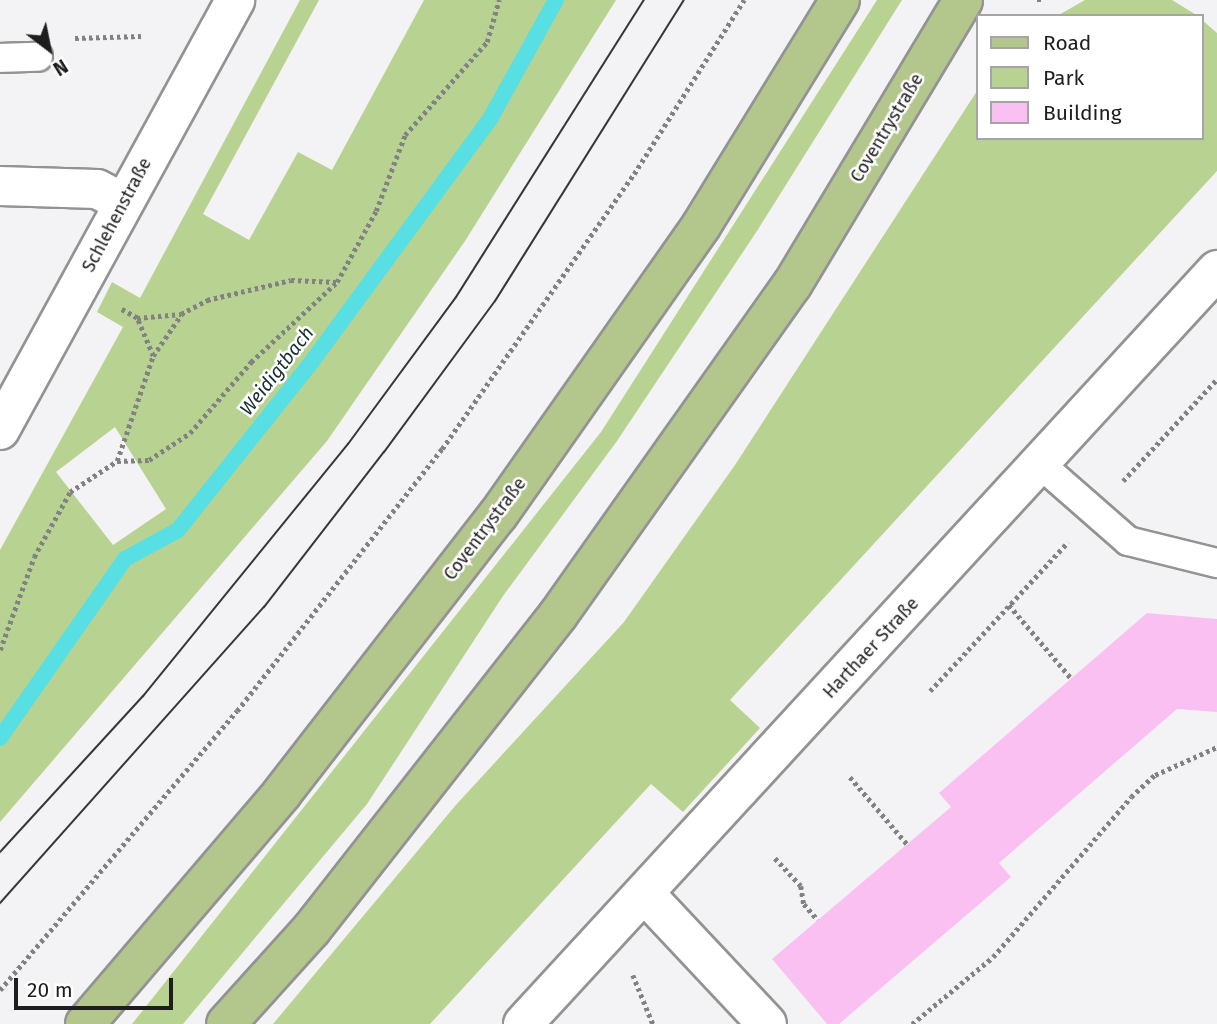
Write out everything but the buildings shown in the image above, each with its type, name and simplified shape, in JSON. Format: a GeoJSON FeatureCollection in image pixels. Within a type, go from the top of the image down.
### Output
{"type":"FeatureCollection","features":[{"type":"Feature","properties":{"kind":"main road","name":"Coventrystraße"},"geometry":{"type":"LineString","coordinates":[[85,1024],[282,793],[498,515],[701,226],[840,0]]}},
{"type":"Feature","properties":{"kind":"main road","name":"Coventrystraße"},"geometry":{"type":"LineString","coordinates":[[226,1024],[311,930],[566,603],[792,285],[964,0]]}},
{"type":"Feature","properties":{"kind":"street","name":"Schlehenstraße"},"geometry":{"type":"LineString","coordinates":[[0,430],[235,0]]}},
{"type":"Feature","properties":{"kind":"street"},"geometry":{"type":"LineString","coordinates":[[0,186],[97,189],[124,203]]}},
{"type":"Feature","properties":{"kind":"street","name":"Harthaer Straße"},"geometry":{"type":"LineString","coordinates":[[523,1024],[1217,270]]}},
{"type":"Feature","properties":{"kind":"street"},"geometry":{"type":"LineString","coordinates":[[645,894],[767,1024]]}},
{"type":"Feature","properties":{"kind":"lane"},"geometry":{"type":"LineString","coordinates":[[0,58],[38,57]]}},
{"type":"Feature","properties":{"kind":"lane"},"geometry":{"type":"LineString","coordinates":[[1040,464],[1128,541],[1217,563]]}},
{"type":"Feature","properties":{"kind":"path"},"geometry":{"type":"LineString","coordinates":[[0,650],[48,525],[70,492],[117,461],[149,460],[190,433],[251,362],[337,282],[376,211],[405,135],[487,42],[499,0]]}},
{"type":"Feature","properties":{"kind":"path"},"geometry":{"type":"LineString","coordinates":[[0,990],[237,711],[442,449],[634,174],[744,0]]}},
{"type":"Feature","properties":{"kind":"path"},"geometry":{"type":"LineString","coordinates":[[79,284],[138,318],[181,314],[207,300],[291,280],[337,282]]}},
{"type":"Feature","properties":{"kind":"path"},"geometry":{"type":"LineString","coordinates":[[117,461],[153,356],[181,314]]}},
{"type":"Feature","properties":{"kind":"path"},"geometry":{"type":"LineString","coordinates":[[138,318],[153,356]]}},
{"type":"Feature","properties":{"kind":"path"},"geometry":{"type":"LineString","coordinates":[[1009,605],[1072,679]]}},
{"type":"Feature","properties":{"kind":"path"},"geometry":{"type":"LineString","coordinates":[[912,1024],[993,957],[1131,797],[1155,775],[1217,747]]}},
{"type":"Feature","properties":{"kind":"path"},"geometry":{"type":"LineString","coordinates":[[850,777],[907,845]]}},
{"type":"Feature","properties":{"kind":"path"},"geometry":{"type":"LineString","coordinates":[[775,858],[801,886],[804,904],[818,920]]}},
{"type":"Feature","properties":{"kind":"path"},"geometry":{"type":"LineString","coordinates":[[630,968],[653,1024]]}},
{"type":"Feature","properties":{"kind":"green space"},"geometry":{"type":"Polygon","coordinates":[[[300,0],[319,0],[203,214],[249,240],[298,152],[332,170],[424,0],[616,0],[465,241],[327,441],[0,822],[0,550],[123,327],[97,312],[112,282],[140,298],[300,0]],[[115,427],[56,472],[113,545],[166,509],[115,427]]]}},
{"type":"Feature","properties":{"kind":"green space"},"geometry":{"type":"Polygon","coordinates":[[[877,0],[902,0],[757,231],[617,441],[503,596],[367,804],[183,1024],[132,1024],[601,432],[877,0]]]}},
{"type":"Feature","properties":{"kind":"green space"},"geometry":{"type":"Polygon","coordinates":[[[1085,0],[1172,0],[1195,14],[1060,14],[1085,0]]]}},
{"type":"Feature","properties":{"kind":"green space"},"geometry":{"type":"Polygon","coordinates":[[[1203,21],[1217,33],[1217,171],[730,700],[760,728],[683,812],[651,784],[430,1024],[273,1024],[455,806],[624,622],[735,465],[976,93],[976,140],[1203,140],[1203,21]]]}},
{"type":"Feature","properties":{"kind":"waterway","name":"Weidigtbach"},"geometry":{"type":"LineString","coordinates":[[0,738],[125,559],[178,530],[313,360],[490,119],[556,0]]}},
{"type":"Feature","properties":{"kind":"tram line"},"geometry":{"type":"LineString","coordinates":[[0,852],[143,696],[348,444],[456,297],[644,0]]}},
{"type":"Feature","properties":{"kind":"tram line"},"geometry":{"type":"LineString","coordinates":[[0,903],[264,607],[384,452],[495,301],[684,0]]}}]}
